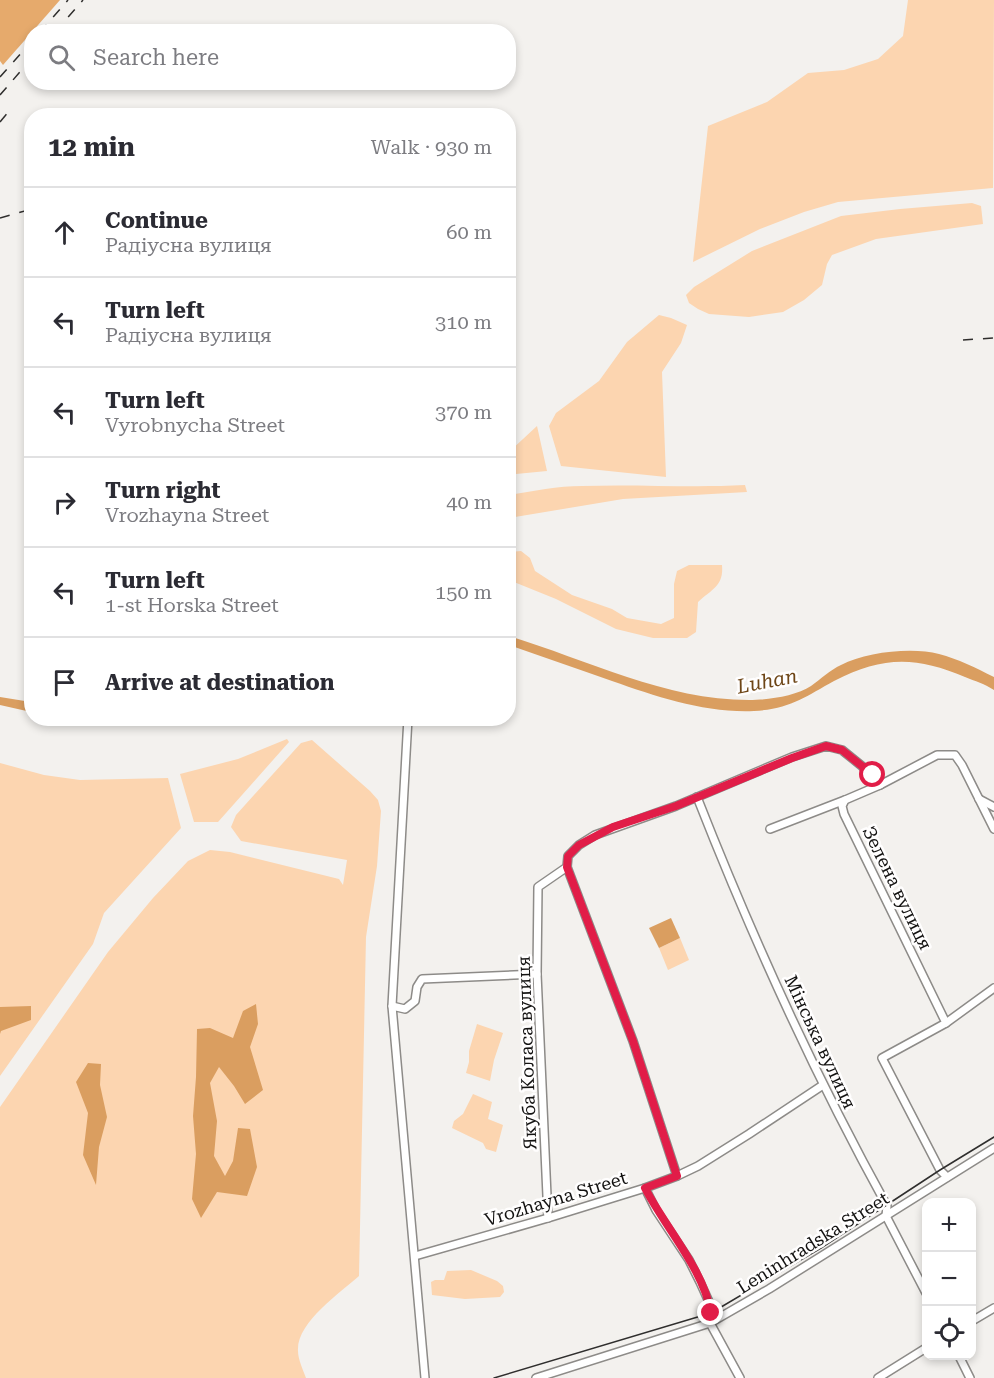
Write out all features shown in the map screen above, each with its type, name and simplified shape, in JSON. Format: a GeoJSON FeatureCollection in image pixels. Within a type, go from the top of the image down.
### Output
{"type":"FeatureCollection","features":[{"type":"Feature","properties":{"kind":"street"},"geometry":{"type":"LineString","coordinates":[[408,726],[393,1006],[425,1378]]}},
{"type":"Feature","properties":{"kind":"street"},"geometry":{"type":"LineString","coordinates":[[677,1176],[633,1041],[567,867],[568,856],[579,845],[595,835],[676,806],[826,746],[842,750],[873,775],[880,785]]}},
{"type":"Feature","properties":{"kind":"street"},"geometry":{"type":"LineString","coordinates":[[770,829],[880,785],[937,755],[955,755],[994,829]]}},
{"type":"Feature","properties":{"kind":"street","name":"Мінська вулиця"},"geometry":{"type":"LineString","coordinates":[[697,797],[733,887],[823,1085],[887,1206],[886,1216],[922,1284]]}},
{"type":"Feature","properties":{"kind":"street"},"geometry":{"type":"LineString","coordinates":[[979,799],[994,807]]}},
{"type":"Feature","properties":{"kind":"street","name":"Зелена вулиця"},"geometry":{"type":"LineString","coordinates":[[845,800],[842,806],[844,814],[946,1023]]}},
{"type":"Feature","properties":{"kind":"street","name":"Якуба Коласа вулиця"},"geometry":{"type":"LineString","coordinates":[[548,1218],[537,974],[538,887],[567,867]]}},
{"type":"Feature","properties":{"kind":"street"},"geometry":{"type":"LineString","coordinates":[[393,1006],[405,1009],[415,1001],[417,987],[422,979],[537,974]]}},
{"type":"Feature","properties":{"kind":"street"},"geometry":{"type":"LineString","coordinates":[[947,1177],[940,1170],[882,1058],[946,1023],[994,988]]}},
{"type":"Feature","properties":{"kind":"street","name":"Vrozhayna Street"},"geometry":{"type":"LineString","coordinates":[[415,1256],[548,1218],[677,1176],[732,1145],[823,1085]]}},
{"type":"Feature","properties":{"kind":"street","name":"Leninhradska Street"},"geometry":{"type":"LineString","coordinates":[[536,1378],[710,1323],[994,1148]]}},
{"type":"Feature","properties":{"kind":"street"},"geometry":{"type":"LineString","coordinates":[[645,1188],[700,1282],[710,1304],[710,1323],[740,1378]]}},
{"type":"Feature","properties":{"kind":"street"},"geometry":{"type":"LineString","coordinates":[[976,1319],[994,1308]]}},
{"type":"Feature","properties":{"kind":"street"},"geometry":{"type":"LineString","coordinates":[[878,1378],[922,1351]]}},
{"type":"Feature","properties":{"kind":"street"},"geometry":{"type":"LineString","coordinates":[[961,1360],[970,1378]]}},
{"type":"Feature","properties":{"kind":"shaded area"},"geometry":{"type":"Polygon","coordinates":[[[0,0],[60,0],[39,24],[24,24],[24,41],[3,65],[0,61],[0,0]]]}},
{"type":"Feature","properties":{"kind":"shaded area"},"geometry":{"type":"Polygon","coordinates":[[[908,0],[994,0],[993,188],[838,202],[760,229],[693,262],[708,126],[767,102],[808,73],[844,70],[878,59],[903,36],[908,0]]]}},
{"type":"Feature","properties":{"kind":"shaded area"},"geometry":{"type":"Polygon","coordinates":[[[972,203],[981,206],[983,224],[876,239],[832,255],[827,264],[822,285],[804,300],[783,312],[749,317],[709,314],[689,303],[686,295],[694,287],[752,251],[841,216],[972,203]]]}},
{"type":"Feature","properties":{"kind":"shaded area"},"geometry":{"type":"Polygon","coordinates":[[[659,315],[687,325],[681,343],[662,372],[666,477],[561,466],[549,426],[556,413],[599,381],[627,342],[659,315]]]}},
{"type":"Feature","properties":{"kind":"shaded area"},"geometry":{"type":"Polygon","coordinates":[[[537,426],[547,471],[516,474],[516,446],[537,426]]]}},
{"type":"Feature","properties":{"kind":"shaded area"},"geometry":{"type":"Polygon","coordinates":[[[745,485],[747,492],[623,499],[516,517],[516,494],[573,486],[745,485]]]}},
{"type":"Feature","properties":{"kind":"shaded area"},"geometry":{"type":"Polygon","coordinates":[[[516,551],[521,551],[530,558],[535,571],[572,595],[612,609],[627,618],[661,624],[674,618],[674,584],[677,571],[689,565],[722,565],[722,572],[716,587],[698,602],[696,632],[687,638],[653,638],[616,629],[556,599],[516,583],[516,551]]]}},
{"type":"Feature","properties":{"kind":"shaded area"},"geometry":{"type":"Polygon","coordinates":[[[516,638],[657,686],[718,698],[757,700],[790,695],[811,686],[841,665],[863,657],[889,652],[916,651],[939,654],[994,677],[994,690],[931,665],[915,662],[884,663],[851,673],[787,705],[754,711],[699,707],[647,693],[516,647],[516,638]]]}},
{"type":"Feature","properties":{"kind":"shaded area"},"geometry":{"type":"Polygon","coordinates":[[[0,697],[24,701],[24,710],[0,705],[0,697]]]}},
{"type":"Feature","properties":{"kind":"shaded area"},"geometry":{"type":"Polygon","coordinates":[[[287,739],[289,742],[218,822],[194,822],[180,774],[238,759],[287,739]]]}},
{"type":"Feature","properties":{"kind":"shaded area"},"geometry":{"type":"Polygon","coordinates":[[[312,740],[370,791],[378,800],[381,811],[377,866],[366,937],[359,1276],[321,1309],[304,1330],[299,1340],[298,1351],[306,1378],[0,1378],[0,1107],[108,952],[153,898],[188,861],[210,850],[230,852],[339,879],[343,885],[347,860],[241,841],[231,827],[236,815],[301,743],[312,740]]]}},
{"type":"Feature","properties":{"kind":"shaded area"},"geometry":{"type":"Polygon","coordinates":[[[0,763],[44,775],[80,780],[168,778],[181,828],[104,913],[93,944],[0,1076],[0,763]]]}},
{"type":"Feature","properties":{"kind":"shaded area"},"geometry":{"type":"Polygon","coordinates":[[[671,918],[680,938],[659,948],[649,928],[671,918]]]}},
{"type":"Feature","properties":{"kind":"shaded area"},"geometry":{"type":"Polygon","coordinates":[[[680,938],[689,960],[668,970],[659,948],[680,938]]]}},
{"type":"Feature","properties":{"kind":"shaded area"},"geometry":{"type":"Polygon","coordinates":[[[256,1004],[258,1024],[250,1047],[263,1090],[245,1104],[219,1067],[210,1083],[217,1121],[214,1156],[225,1176],[233,1161],[238,1128],[250,1129],[257,1167],[247,1196],[217,1192],[201,1218],[192,1199],[196,1154],[193,1116],[197,1029],[210,1028],[233,1038],[243,1011],[256,1004]]]}},
{"type":"Feature","properties":{"kind":"shaded area"},"geometry":{"type":"Polygon","coordinates":[[[31,1006],[31,1020],[1,1031],[0,1034],[0,1007],[31,1006]]]}},
{"type":"Feature","properties":{"kind":"shaded area"},"geometry":{"type":"Polygon","coordinates":[[[477,1024],[503,1033],[490,1081],[466,1073],[469,1051],[477,1024]]]}},
{"type":"Feature","properties":{"kind":"shaded area"},"geometry":{"type":"Polygon","coordinates":[[[88,1063],[101,1064],[100,1085],[107,1117],[99,1147],[96,1185],[83,1155],[88,1113],[76,1082],[88,1063]]]}},
{"type":"Feature","properties":{"kind":"shaded area"},"geometry":{"type":"Polygon","coordinates":[[[473,1094],[492,1102],[488,1119],[503,1125],[496,1152],[486,1149],[483,1143],[452,1128],[454,1121],[463,1114],[473,1094]]]}},
{"type":"Feature","properties":{"kind":"shaded area"},"geometry":{"type":"Polygon","coordinates":[[[471,1270],[497,1281],[503,1286],[504,1292],[500,1297],[465,1299],[432,1295],[431,1282],[444,1280],[447,1271],[471,1270]]]}},
{"type":"Feature","properties":{"kind":"tram line"},"geometry":{"type":"LineString","coordinates":[[494,1378],[711,1313],[821,1248],[994,1137]]}},
{"type":"Feature","properties":{"kind":"railway"},"geometry":{"type":"LineString","coordinates":[[47,24],[68,0]]}},
{"type":"Feature","properties":{"kind":"railway"},"geometry":{"type":"LineString","coordinates":[[62,24],[83,0]]}},
{"type":"Feature","properties":{"kind":"railway"},"geometry":{"type":"LineString","coordinates":[[0,77],[24,50]]}},
{"type":"Feature","properties":{"kind":"railway"},"geometry":{"type":"LineString","coordinates":[[0,95],[24,67]]}},
{"type":"Feature","properties":{"kind":"railway"},"geometry":{"type":"LineString","coordinates":[[0,122],[10,110]]}},
{"type":"Feature","properties":{"kind":"railway"},"geometry":{"type":"LineString","coordinates":[[0,218],[24,211]]}},
{"type":"Feature","properties":{"kind":"railway"},"geometry":{"type":"LineString","coordinates":[[963,340],[994,338]]}},
{"type":"Feature","properties":{"kind":"route"},"geometry":{"type":"LineString","coordinates":[[711,1313],[710,1304],[689,1260],[656,1210],[645,1188],[677,1176],[633,1041],[567,867],[568,856],[579,845],[613,827],[676,806],[826,746],[842,750],[873,775]]}},
{"type":"Feature","properties":{"kind":"water label","name":"Luhan"},"geometry":{"type":"Point","coordinates":[767,681]}}]}
